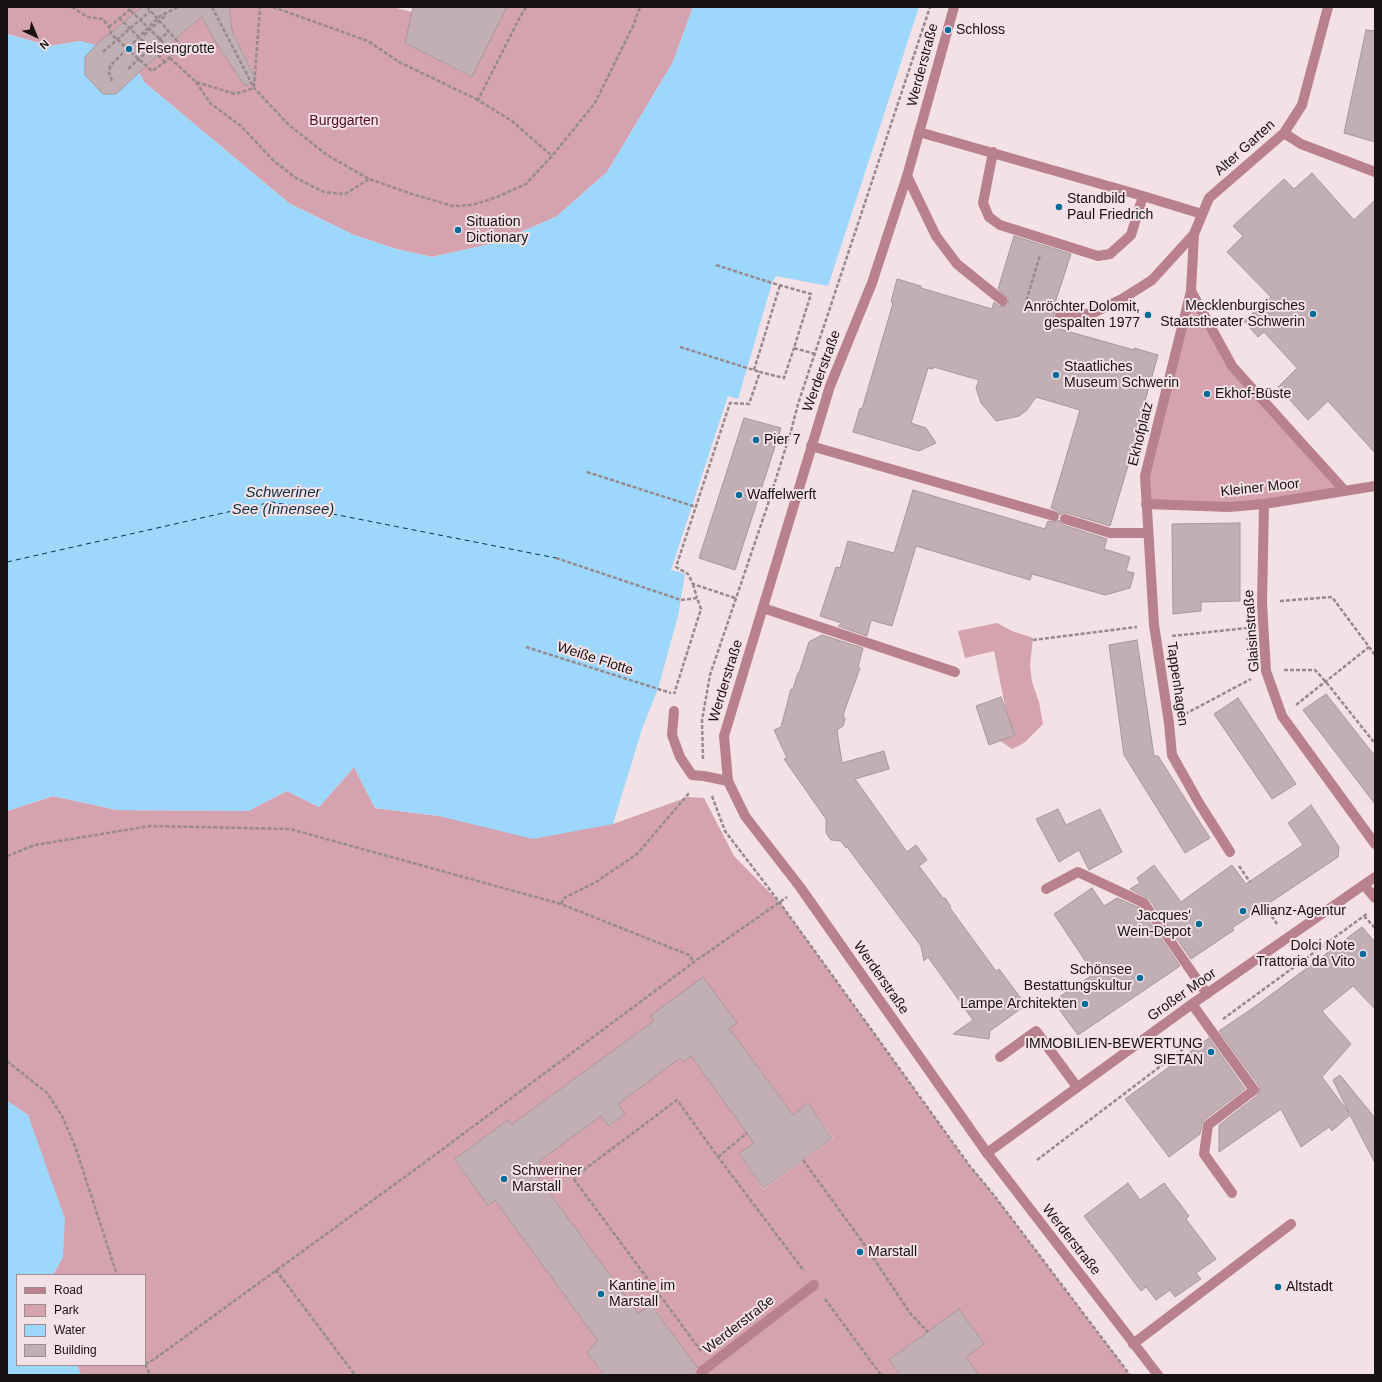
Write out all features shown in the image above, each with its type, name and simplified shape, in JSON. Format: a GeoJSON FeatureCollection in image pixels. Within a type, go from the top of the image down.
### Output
{"type":"FeatureCollection","features":[{"type":"Feature","properties":{"kind":"street","name":"Werderstraße"},"geometry":{"type":"LineString","coordinates":[[954,7],[908,176],[872,283],[830,386],[724,736],[728,781],[745,816],[800,887],[987,1153],[1158,1375]]}},
{"type":"Feature","properties":{"kind":"street","name":"Alter Garten"},"geometry":{"type":"LineString","coordinates":[[1191,292],[1194,234],[1209,198],[1284,133],[1302,105],[1328,7]]}},
{"type":"Feature","properties":{"kind":"street"},"geometry":{"type":"LineString","coordinates":[[920,132],[1202,214]]}},
{"type":"Feature","properties":{"kind":"street"},"geometry":{"type":"LineString","coordinates":[[1284,133],[1301,144],[1375,172]]}},
{"type":"Feature","properties":{"kind":"street"},"geometry":{"type":"LineString","coordinates":[[992,152],[983,203],[989,217],[1000,225],[1098,256],[1110,254],[1131,235],[1143,196]]}},
{"type":"Feature","properties":{"kind":"street"},"geometry":{"type":"LineString","coordinates":[[908,176],[936,236],[957,264],[1002,301]]}},
{"type":"Feature","properties":{"kind":"street"},"geometry":{"type":"LineString","coordinates":[[1060,315],[1071,316],[1093,312],[1122,299],[1152,280],[1194,234]]}},
{"type":"Feature","properties":{"kind":"street"},"geometry":{"type":"LineString","coordinates":[[1191,292],[1232,366],[1344,491]]}},
{"type":"Feature","properties":{"kind":"street","name":"Ekhofplatz"},"geometry":{"type":"LineString","coordinates":[[1146,504],[1145,476],[1191,292]]}},
{"type":"Feature","properties":{"kind":"street"},"geometry":{"type":"LineString","coordinates":[[811,446],[1054,516]]}},
{"type":"Feature","properties":{"kind":"street","name":"Kleiner Moor"},"geometry":{"type":"LineString","coordinates":[[1146,504],[1229,507],[1264,504],[1375,486]]}},
{"type":"Feature","properties":{"kind":"street","name":"Tappenhagen"},"geometry":{"type":"LineString","coordinates":[[1146,504],[1154,625],[1169,723],[1172,755],[1199,803],[1230,852]]}},
{"type":"Feature","properties":{"kind":"street","name":"Glaisinstraße"},"geometry":{"type":"LineString","coordinates":[[1264,504],[1262,603],[1266,671],[1282,716],[1375,844]]}},
{"type":"Feature","properties":{"kind":"street"},"geometry":{"type":"LineString","coordinates":[[1065,519],[1110,533],[1148,533]]}},
{"type":"Feature","properties":{"kind":"street"},"geometry":{"type":"LineString","coordinates":[[763,608],[955,672]]}},
{"type":"Feature","properties":{"kind":"street"},"geometry":{"type":"LineString","coordinates":[[674,711],[672,735],[680,757],[692,775],[728,781]]}},
{"type":"Feature","properties":{"kind":"street"},"geometry":{"type":"LineString","coordinates":[[1046,889],[1078,872],[1144,903],[1207,994]]}},
{"type":"Feature","properties":{"kind":"street","name":"Großer Moor"},"geometry":{"type":"LineString","coordinates":[[987,1153],[1192,1004],[1375,877]]}},
{"type":"Feature","properties":{"kind":"street"},"geometry":{"type":"LineString","coordinates":[[1364,885],[1375,898]]}},
{"type":"Feature","properties":{"kind":"street"},"geometry":{"type":"LineString","coordinates":[[1192,1004],[1254,1090],[1208,1125],[1204,1154],[1232,1194]]}},
{"type":"Feature","properties":{"kind":"street"},"geometry":{"type":"LineString","coordinates":[[1000,1058],[1036,1031],[1077,1087]]}},
{"type":"Feature","properties":{"kind":"street"},"geometry":{"type":"LineString","coordinates":[[1134,1344],[1291,1224]]}},
{"type":"Feature","properties":{"kind":"street","name":"Werderstraße"},"geometry":{"type":"LineString","coordinates":[[701,1372],[814,1285]]}},
{"type":"Feature","properties":{"kind":"path"},"geometry":{"type":"LineString","coordinates":[[72,7],[87,17],[103,20],[109,27],[111,34],[152,71],[166,62],[180,44],[147,7]]}},
{"type":"Feature","properties":{"kind":"path"},"geometry":{"type":"LineString","coordinates":[[109,27],[133,7]]}},
{"type":"Feature","properties":{"kind":"path"},"geometry":{"type":"LineString","coordinates":[[112,81],[108,72],[110,66],[160,16],[178,7]]}},
{"type":"Feature","properties":{"kind":"path"},"geometry":{"type":"LineString","coordinates":[[212,7],[254,88],[289,125],[321,151],[369,179],[453,206],[472,204],[497,198],[526,184],[552,156],[595,103],[633,26],[640,7]]}},
{"type":"Feature","properties":{"kind":"path"},"geometry":{"type":"LineString","coordinates":[[254,88],[260,7]]}},
{"type":"Feature","properties":{"kind":"path"},"geometry":{"type":"LineString","coordinates":[[273,7],[368,41],[399,62],[478,100],[512,121],[552,156]]}},
{"type":"Feature","properties":{"kind":"path"},"geometry":{"type":"LineString","coordinates":[[478,100],[520,16],[526,7]]}},
{"type":"Feature","properties":{"kind":"path"},"geometry":{"type":"LineString","coordinates":[[130,10],[174,53]]}},
{"type":"Feature","properties":{"kind":"path"},"geometry":{"type":"LineString","coordinates":[[103,52],[150,11]]}},
{"type":"Feature","properties":{"kind":"path"},"geometry":{"type":"LineString","coordinates":[[116,63],[166,15]]}},
{"type":"Feature","properties":{"kind":"path"},"geometry":{"type":"LineString","coordinates":[[119,18],[166,62]]}},
{"type":"Feature","properties":{"kind":"path"},"geometry":{"type":"LineString","coordinates":[[128,69],[169,31]]}},
{"type":"Feature","properties":{"kind":"path"},"geometry":{"type":"LineString","coordinates":[[170,58],[196,82],[211,104],[241,126],[274,161],[296,178],[324,192],[345,194],[369,179]]}},
{"type":"Feature","properties":{"kind":"path"},"geometry":{"type":"LineString","coordinates":[[196,82],[235,94],[254,88]]}},
{"type":"Feature","properties":{"kind":"path"},"geometry":{"type":"LineString","coordinates":[[1023,312],[1045,239]]}},
{"type":"Feature","properties":{"kind":"path"},"geometry":{"type":"LineString","coordinates":[[680,347],[784,378],[811,294],[716,265]]}},
{"type":"Feature","properties":{"kind":"path"},"geometry":{"type":"LineString","coordinates":[[754,370],[780,285]]}},
{"type":"Feature","properties":{"kind":"path"},"geometry":{"type":"LineString","coordinates":[[794,348],[815,354]]}},
{"type":"Feature","properties":{"kind":"path"},"geometry":{"type":"LineString","coordinates":[[674,711],[674,694],[701,610],[688,574],[676,567],[730,402],[749,404],[760,372]]}},
{"type":"Feature","properties":{"kind":"path"},"geometry":{"type":"LineString","coordinates":[[587,472],[696,507]]}},
{"type":"Feature","properties":{"kind":"path"},"geometry":{"type":"LineString","coordinates":[[556,558],[681,600],[697,598]]}},
{"type":"Feature","properties":{"kind":"path"},"geometry":{"type":"LineString","coordinates":[[692,584],[735,598]]}},
{"type":"Feature","properties":{"kind":"path"},"geometry":{"type":"LineString","coordinates":[[1262,603],[1332,597],[1375,655]]}},
{"type":"Feature","properties":{"kind":"path"},"geometry":{"type":"LineString","coordinates":[[1033,640],[1154,625]]}},
{"type":"Feature","properties":{"kind":"path"},"geometry":{"type":"LineString","coordinates":[[1156,638],[1263,626]]}},
{"type":"Feature","properties":{"kind":"path","name":"Weiße Flotte"},"geometry":{"type":"LineString","coordinates":[[526,647],[674,694]]}},
{"type":"Feature","properties":{"kind":"path"},"geometry":{"type":"LineString","coordinates":[[1282,716],[1370,647]]}},
{"type":"Feature","properties":{"kind":"path"},"geometry":{"type":"LineString","coordinates":[[1169,723],[1266,671],[1315,670],[1373,741],[1375,740]]}},
{"type":"Feature","properties":{"kind":"path"},"geometry":{"type":"LineString","coordinates":[[561,904],[564,898],[596,882],[637,854],[704,776]]}},
{"type":"Feature","properties":{"kind":"path"},"geometry":{"type":"LineString","coordinates":[[7,856],[35,844],[150,826],[290,829],[561,904],[689,955],[694,962]]}},
{"type":"Feature","properties":{"kind":"path"},"geometry":{"type":"LineString","coordinates":[[146,1363],[153,1360],[424,1163],[694,962],[800,887]]}},
{"type":"Feature","properties":{"kind":"path"},"geometry":{"type":"LineString","coordinates":[[1364,916],[1375,928]]}},
{"type":"Feature","properties":{"kind":"path"},"geometry":{"type":"LineString","coordinates":[[7,1061],[47,1093],[62,1116],[75,1146],[117,1274]]}},
{"type":"Feature","properties":{"kind":"path"},"geometry":{"type":"LineString","coordinates":[[711,1364],[573,1178],[677,1100],[882,1375]]}},
{"type":"Feature","properties":{"kind":"path"},"geometry":{"type":"LineString","coordinates":[[718,1157],[746,1133]]}},
{"type":"Feature","properties":{"kind":"path"},"geometry":{"type":"LineString","coordinates":[[803,1160],[864,1244],[910,1313],[928,1332]]}},
{"type":"Feature","properties":{"kind":"path"},"geometry":{"type":"LineString","coordinates":[[969,1165],[993,1194],[1130,1375]]}},
{"type":"Feature","properties":{"kind":"path"},"geometry":{"type":"LineString","coordinates":[[276,1270],[355,1375]]}},
{"type":"Feature","properties":{"kind":"path"},"geometry":{"type":"LineString","coordinates":[[146,1365],[150,1375]]}},
{"type":"Feature","properties":{"kind":"green space","name":"Burggarten"},"geometry":{"type":"Polygon","coordinates":[[[7,7],[158,7],[204,14],[246,85],[255,77],[233,34],[229,7],[393,7],[412,12],[405,43],[471,77],[506,9],[504,7],[693,7],[673,62],[607,172],[556,217],[495,243],[432,257],[396,249],[354,235],[290,204],[144,82],[139,72],[80,41],[50,46],[7,34],[7,7]]]}},
{"type":"Feature","properties":{"kind":"green space"},"geometry":{"type":"Polygon","coordinates":[[[1191,291],[1232,366],[1345,491],[1264,504],[1147,503],[1145,476],[1191,291]]]}},
{"type":"Feature","properties":{"kind":"green space"},"geometry":{"type":"Polygon","coordinates":[[[997,623],[1012,631],[1033,638],[1030,665],[1032,682],[1039,702],[1043,724],[1024,743],[1012,749],[999,740],[1006,711],[994,651],[965,658],[958,631],[997,623]]]}},
{"type":"Feature","properties":{"kind":"green space"},"geometry":{"type":"Polygon","coordinates":[[[354,767],[375,808],[439,816],[613,824],[688,797],[704,798],[734,856],[780,903],[969,1165],[993,1194],[1130,1375],[979,1375],[966,1357],[984,1344],[959,1310],[889,1360],[900,1375],[702,1375],[651,1304],[638,1314],[534,1172],[542,1167],[538,1162],[601,1116],[610,1126],[625,1114],[618,1104],[680,1058],[684,1062],[691,1056],[755,1143],[739,1154],[764,1189],[833,1138],[808,1103],[793,1115],[729,1028],[737,1023],[703,978],[654,1021],[511,1125],[507,1121],[455,1160],[488,1205],[495,1200],[600,1342],[587,1352],[604,1375],[81,1375],[77,1366],[146,1366],[146,1274],[54,1274],[63,1257],[28,1115],[7,1101],[7,811],[53,796],[117,810],[248,811],[287,791],[319,807],[354,767]]]}},
{"type":"Feature","properties":{"kind":"water","name":"Schweriner See (Innensee)"},"geometry":{"type":"Polygon","coordinates":[[[693,7],[919,7],[828,286],[776,276],[772,283],[738,399],[728,396],[671,570],[685,574],[678,616],[658,689],[642,729],[613,824],[533,839],[439,816],[375,808],[354,767],[319,807],[287,791],[248,811],[117,810],[53,796],[7,811],[7,34],[50,46],[80,41],[96,45],[139,72],[144,82],[290,204],[354,235],[396,249],[432,257],[495,243],[556,217],[607,172],[673,62],[693,7]]]}},
{"type":"Feature","properties":{"kind":"water"},"geometry":{"type":"Polygon","coordinates":[[[7,1101],[28,1115],[65,1219],[63,1257],[54,1274],[16,1274],[16,1366],[77,1366],[81,1375],[7,1375],[7,1101]]]}},
{"type":"Feature","properties":{"kind":"building"},"geometry":{"type":"Polygon","coordinates":[[[142,7],[229,7],[233,34],[256,80],[245,86],[218,46],[202,17],[182,33],[116,94],[103,94],[85,75],[85,57],[96,45],[142,7]]]}},
{"type":"Feature","properties":{"kind":"building"},"geometry":{"type":"Polygon","coordinates":[[[413,7],[507,7],[472,77],[405,43],[413,7]]]}},
{"type":"Feature","properties":{"kind":"building"},"geometry":{"type":"Polygon","coordinates":[[[1366,30],[1375,31],[1375,142],[1344,133],[1366,30]]]}},
{"type":"Feature","properties":{"kind":"building","name":"Mecklenburgisches Staatstheater Schwerin"},"geometry":{"type":"Polygon","coordinates":[[[1312,173],[1354,220],[1375,200],[1375,453],[1328,401],[1308,420],[1278,387],[1297,368],[1264,332],[1258,337],[1244,321],[1271,297],[1227,252],[1243,236],[1233,226],[1284,179],[1294,189],[1312,173]]]}},
{"type":"Feature","properties":{"kind":"building","name":"Staatliches Museum Schwerin"},"geometry":{"type":"Polygon","coordinates":[[[1014,236],[1071,254],[1054,306],[1062,309],[1057,309],[1054,314],[1054,318],[1058,321],[1056,328],[1134,350],[1134,348],[1158,355],[1138,426],[1140,426],[1110,526],[1067,513],[1060,515],[1058,511],[1051,508],[1080,410],[1036,397],[1027,410],[1019,416],[996,421],[981,403],[976,388],[979,380],[934,367],[933,369],[928,368],[911,423],[926,428],[936,443],[919,451],[853,432],[860,408],[862,409],[893,303],[891,302],[897,279],[921,286],[921,288],[992,309],[994,302],[999,306],[1005,307],[1008,305],[1009,299],[998,289],[1014,236]]]}},
{"type":"Feature","properties":{"kind":"building"},"geometry":{"type":"Polygon","coordinates":[[[744,418],[781,428],[735,570],[699,558],[744,418]]]}},
{"type":"Feature","properties":{"kind":"building"},"geometry":{"type":"Polygon","coordinates":[[[913,490],[1045,529],[1048,521],[1055,522],[1059,520],[1063,525],[1107,539],[1104,549],[1130,557],[1126,571],[1134,573],[1130,588],[1105,595],[1032,574],[1030,580],[916,546],[892,626],[871,620],[867,636],[838,626],[842,623],[820,616],[836,567],[840,568],[848,541],[894,553],[913,490]]]}},
{"type":"Feature","properties":{"kind":"building"},"geometry":{"type":"Polygon","coordinates":[[[1240,523],[1240,601],[1201,602],[1201,611],[1173,614],[1172,524],[1240,523]]]}},
{"type":"Feature","properties":{"kind":"building"},"geometry":{"type":"Polygon","coordinates":[[[822,635],[863,648],[858,667],[860,668],[843,715],[845,719],[843,726],[837,730],[842,763],[884,751],[889,769],[855,779],[907,852],[916,845],[927,860],[919,866],[943,898],[945,898],[951,907],[950,908],[996,971],[999,969],[1026,1005],[990,1031],[989,1039],[953,1034],[973,1020],[928,957],[924,961],[921,946],[847,847],[846,848],[841,841],[831,840],[826,833],[826,819],[784,759],[787,758],[774,730],[781,727],[791,689],[793,689],[809,642],[822,635]]]}},
{"type":"Feature","properties":{"kind":"building"},"geometry":{"type":"Polygon","coordinates":[[[1137,640],[1154,756],[1158,756],[1210,838],[1185,853],[1124,755],[1109,645],[1137,640]]]}},
{"type":"Feature","properties":{"kind":"building"},"geometry":{"type":"Polygon","coordinates":[[[1326,694],[1375,756],[1375,804],[1303,710],[1326,694]]]}},
{"type":"Feature","properties":{"kind":"building"},"geometry":{"type":"Polygon","coordinates":[[[1001,697],[1015,735],[989,745],[976,706],[1001,697]]]}},
{"type":"Feature","properties":{"kind":"building"},"geometry":{"type":"Polygon","coordinates":[[[1238,698],[1296,784],[1272,799],[1214,714],[1238,698]]]}},
{"type":"Feature","properties":{"kind":"building"},"geometry":{"type":"Polygon","coordinates":[[[1311,805],[1339,847],[1338,857],[1232,928],[1234,930],[1191,959],[1149,899],[1130,889],[1140,883],[1137,878],[1154,865],[1181,902],[1232,865],[1246,884],[1303,845],[1288,823],[1311,805]]]}},
{"type":"Feature","properties":{"kind":"building"},"geometry":{"type":"Polygon","coordinates":[[[1058,809],[1066,825],[1100,809],[1122,852],[1089,870],[1079,850],[1059,862],[1036,819],[1058,809]]]}},
{"type":"Feature","properties":{"kind":"building"},"geometry":{"type":"Polygon","coordinates":[[[1092,888],[1104,906],[1117,898],[1140,908],[1180,966],[1078,1035],[1053,1001],[1094,974],[1054,914],[1092,888]]]}},
{"type":"Feature","properties":{"kind":"building"},"geometry":{"type":"Polygon","coordinates":[[[1362,927],[1375,942],[1375,1009],[1353,986],[1322,1011],[1351,1044],[1322,1077],[1349,1113],[1333,1080],[1340,1075],[1375,1118],[1375,1163],[1350,1115],[1332,1131],[1329,1127],[1301,1147],[1281,1109],[1219,1152],[1219,1125],[1258,1095],[1260,1090],[1259,1086],[1219,1031],[1260,1003],[1362,927]]]}},
{"type":"Feature","properties":{"kind":"building","name":"Schweriner Marstall"},"geometry":{"type":"Polygon","coordinates":[[[703,977],[737,1023],[729,1028],[793,1115],[808,1103],[832,1138],[764,1188],[739,1154],[754,1143],[691,1056],[684,1062],[680,1058],[618,1104],[625,1114],[609,1126],[601,1116],[538,1162],[542,1167],[534,1172],[638,1313],[651,1305],[697,1367],[695,1370],[695,1375],[604,1375],[587,1352],[598,1341],[495,1200],[488,1206],[455,1159],[508,1120],[511,1125],[654,1021],[650,1016],[703,977]]]}},
{"type":"Feature","properties":{"kind":"building"},"geometry":{"type":"Polygon","coordinates":[[[1209,1038],[1245,1089],[1204,1120],[1200,1134],[1169,1157],[1125,1099],[1209,1038]]]}},
{"type":"Feature","properties":{"kind":"building"},"geometry":{"type":"Polygon","coordinates":[[[1128,1183],[1140,1200],[1164,1183],[1189,1216],[1186,1219],[1216,1259],[1196,1273],[1201,1279],[1175,1297],[1170,1290],[1156,1300],[1146,1287],[1141,1291],[1084,1216],[1128,1183]]]}},
{"type":"Feature","properties":{"kind":"building"},"geometry":{"type":"Polygon","coordinates":[[[959,1309],[984,1344],[966,1357],[979,1375],[900,1375],[889,1360],[959,1309]]]}},
{"type":"Feature","properties":{"kind":"ferry route"},"geometry":{"type":"LineString","coordinates":[[7,562],[272,502],[556,558]]}},
{"type":"Feature","properties":{"kind":"place","name":"Schloss"},"geometry":{"type":"Point","coordinates":[948,30]}},
{"type":"Feature","properties":{"kind":"place","name":"Felsengrotte"},"geometry":{"type":"Point","coordinates":[129,49]}},
{"type":"Feature","properties":{"kind":"place","name":"Standbild Paul Friedrich"},"geometry":{"type":"Point","coordinates":[1059,207]}},
{"type":"Feature","properties":{"kind":"place","name":"Situation Dictionary"},"geometry":{"type":"Point","coordinates":[458,230]}},
{"type":"Feature","properties":{"kind":"place","name":"Mecklenburgisches Staatstheater Schwerin"},"geometry":{"type":"Point","coordinates":[1313,314]}},
{"type":"Feature","properties":{"kind":"place","name":"Anröchter Dolomit, gespalten 1977"},"geometry":{"type":"Point","coordinates":[1148,315]}},
{"type":"Feature","properties":{"kind":"place","name":"Staatliches Museum Schwerin"},"geometry":{"type":"Point","coordinates":[1056,375]}},
{"type":"Feature","properties":{"kind":"place","name":"Ekhof-Büste"},"geometry":{"type":"Point","coordinates":[1207,394]}},
{"type":"Feature","properties":{"kind":"place","name":"Pier 7"},"geometry":{"type":"Point","coordinates":[756,440]}},
{"type":"Feature","properties":{"kind":"place","name":"Waffelwerft"},"geometry":{"type":"Point","coordinates":[739,495]}},
{"type":"Feature","properties":{"kind":"place","name":"Allianz-Agentur"},"geometry":{"type":"Point","coordinates":[1243,911]}},
{"type":"Feature","properties":{"kind":"place","name":"Jacques' Wein-Depot"},"geometry":{"type":"Point","coordinates":[1199,924]}},
{"type":"Feature","properties":{"kind":"place","name":"Dolci Note Trattoria da Vito"},"geometry":{"type":"Point","coordinates":[1363,954]}},
{"type":"Feature","properties":{"kind":"place","name":"Schönsee Bestattungskultur"},"geometry":{"type":"Point","coordinates":[1140,978]}},
{"type":"Feature","properties":{"kind":"place","name":"Lampe Architekten"},"geometry":{"type":"Point","coordinates":[1085,1004]}},
{"type":"Feature","properties":{"kind":"place","name":"IMMOBILIEN-BEWERTUNG SIETAN"},"geometry":{"type":"Point","coordinates":[1211,1052]}},
{"type":"Feature","properties":{"kind":"place","name":"Schweriner Marstall"},"geometry":{"type":"Point","coordinates":[504,1179]}},
{"type":"Feature","properties":{"kind":"place","name":"Marstall"},"geometry":{"type":"Point","coordinates":[860,1252]}},
{"type":"Feature","properties":{"kind":"place","name":"Altstadt"},"geometry":{"type":"Point","coordinates":[1278,1287]}},
{"type":"Feature","properties":{"kind":"place","name":"Kantine im Marstall"},"geometry":{"type":"Point","coordinates":[601,1294]}}]}
